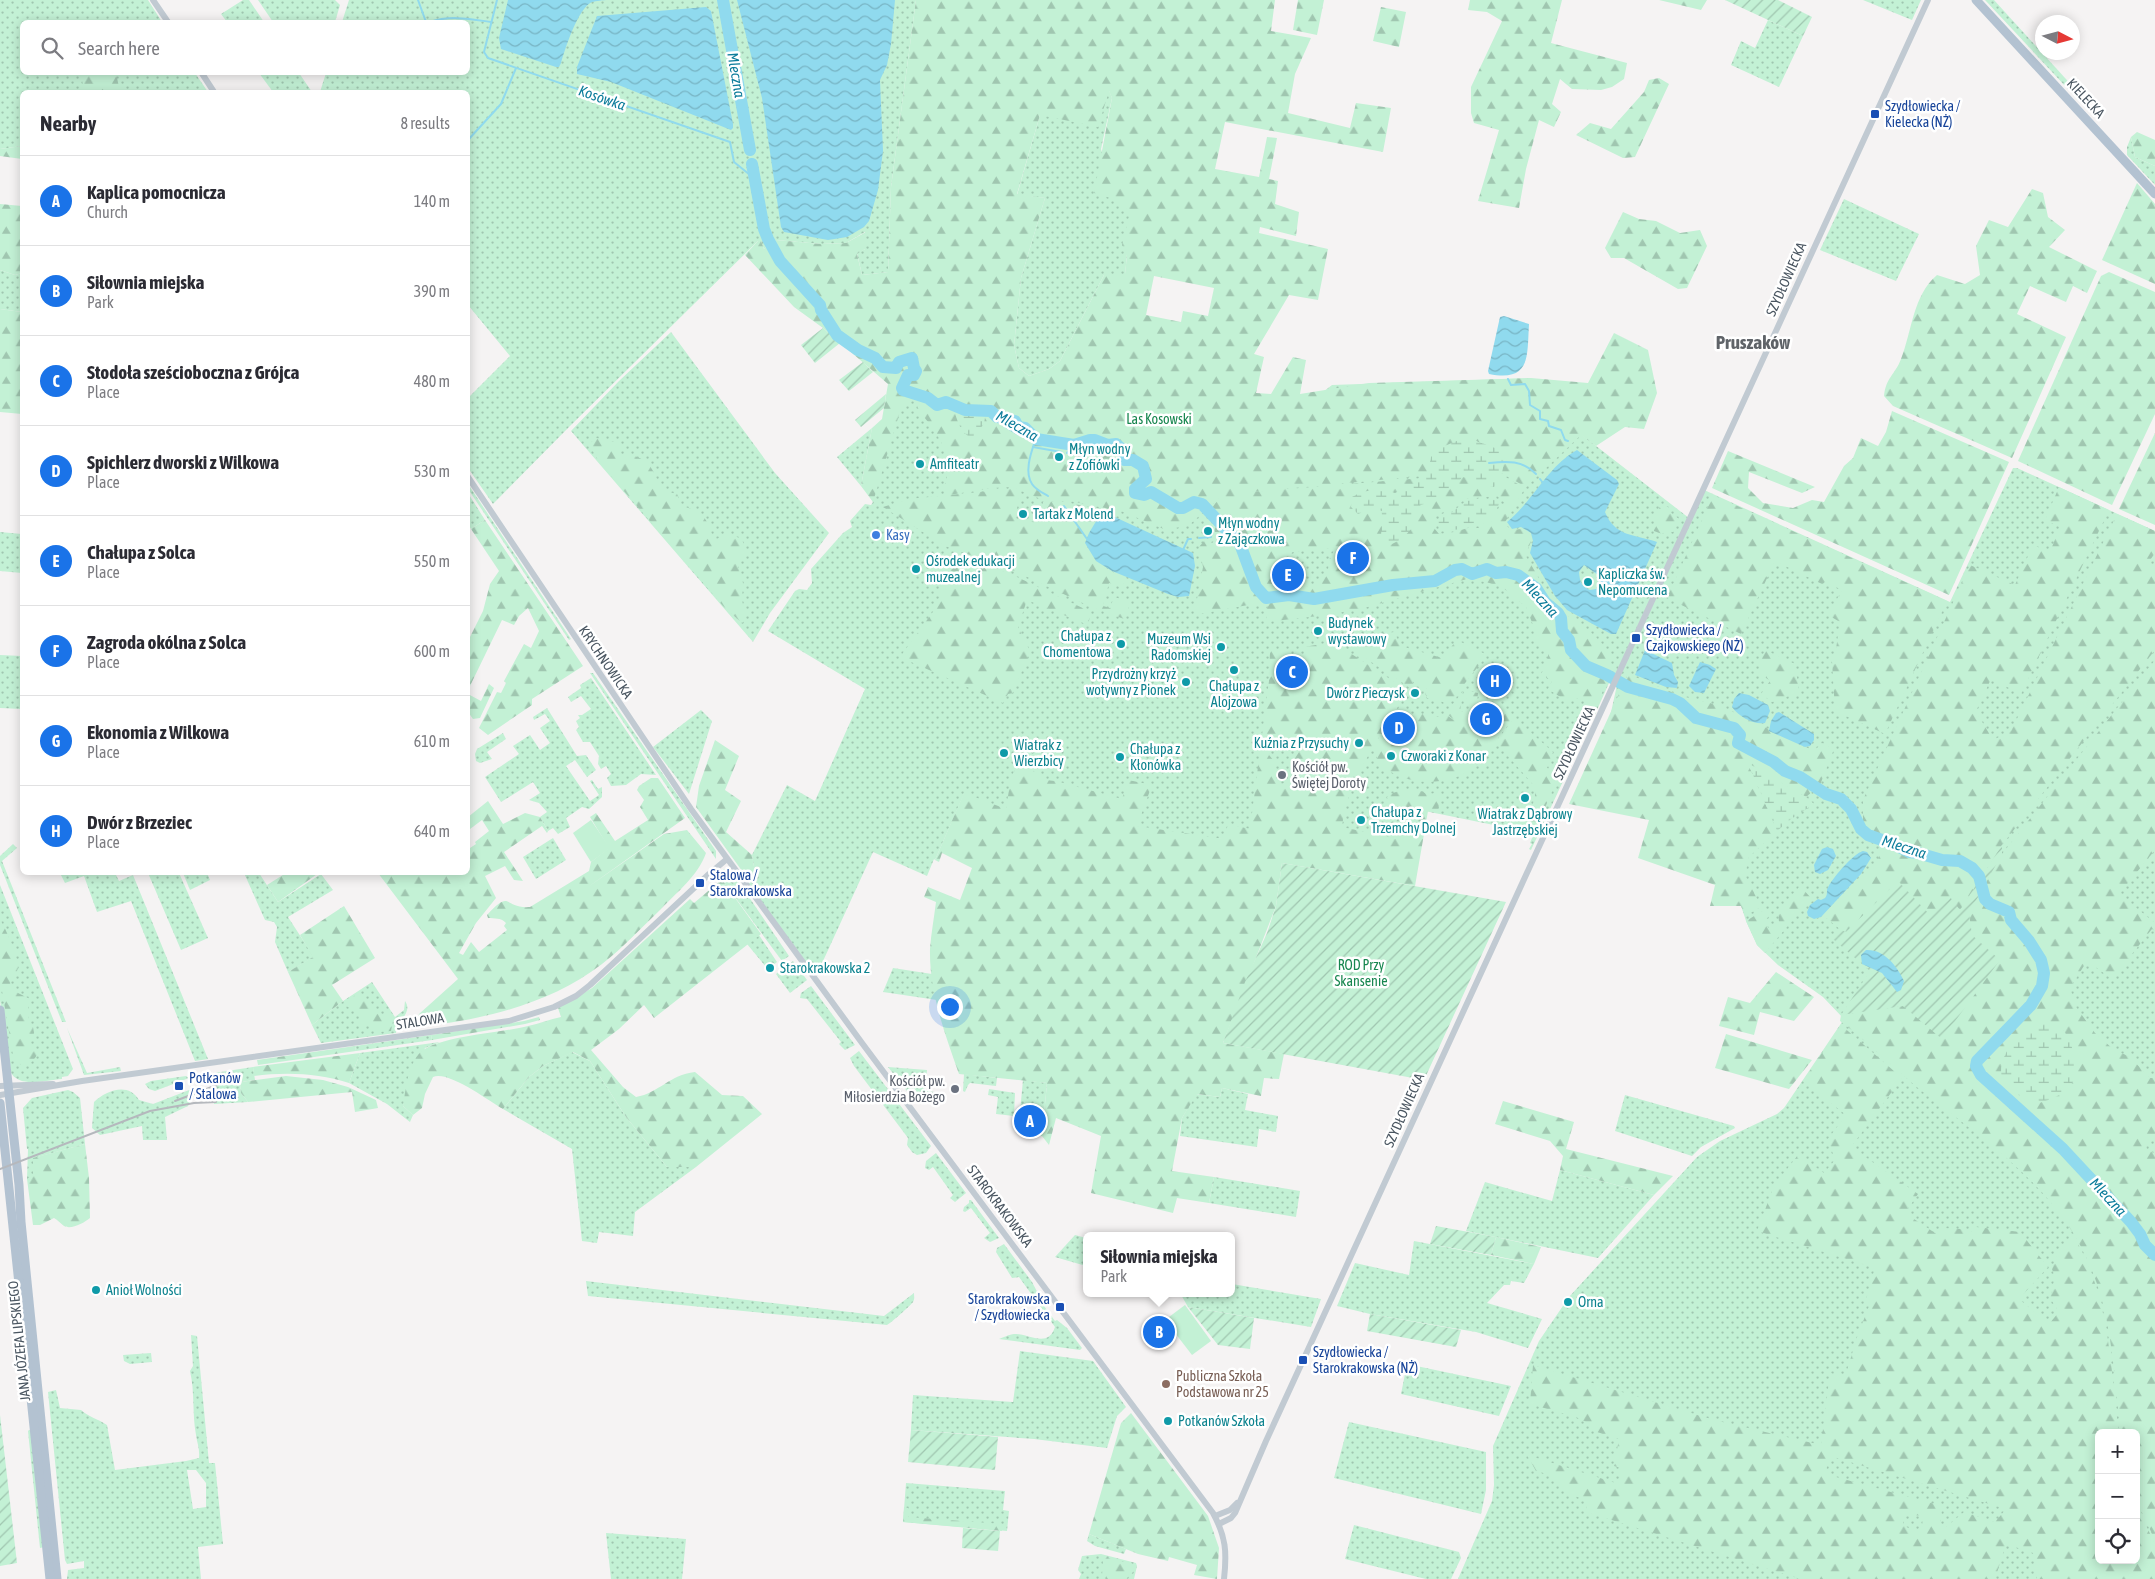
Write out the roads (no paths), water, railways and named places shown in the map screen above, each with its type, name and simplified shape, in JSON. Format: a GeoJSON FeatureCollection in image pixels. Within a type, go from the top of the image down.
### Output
{"type":"FeatureCollection","features":[{"type":"Feature","properties":{"kind":"main road","name":"KIELECKA"},"geometry":{"type":"LineString","coordinates":[[1976,0],[2155,194]]}},
{"type":"Feature","properties":{"kind":"main road","name":"JANA JÓZEFA LIPSKIEGO"},"geometry":{"type":"LineString","coordinates":[[0,1010],[6,1089],[57,1579]]}},
{"type":"Feature","properties":{"kind":"main road","name":"JANA JÓZEFA LIPSKIEGO"},"geometry":{"type":"LineString","coordinates":[[0,1103],[50,1579]]}},
{"type":"Feature","properties":{"kind":"street"},"geometry":{"type":"LineString","coordinates":[[153,0],[167,20]]}},
{"type":"Feature","properties":{"kind":"street","name":"SZYDŁOWIECKA"},"geometry":{"type":"LineString","coordinates":[[1219,1524],[1234,1516],[1241,1495],[1620,674],[1928,0]]}},
{"type":"Feature","properties":{"kind":"street"},"geometry":{"type":"LineString","coordinates":[[203,75],[213,90]]}},
{"type":"Feature","properties":{"kind":"street","name":"KRYCHNOWICKA"},"geometry":{"type":"LineString","coordinates":[[470,480],[605,682],[727,859]]}},
{"type":"Feature","properties":{"kind":"street","name":"STALOWA"},"geometry":{"type":"LineString","coordinates":[[0,1096],[6,1089],[62,1084],[398,1037],[509,1021],[538,1013],[576,996],[590,985],[727,859]]}},
{"type":"Feature","properties":{"kind":"street","name":"STAROKRAKOWSKA"},"geometry":{"type":"LineString","coordinates":[[727,859],[1215,1516],[1225,1542],[1224,1579]]}},
{"type":"Feature","properties":{"kind":"street","name":"SZYDŁOWIECKA"},"geometry":{"type":"LineString","coordinates":[[1215,1516],[1230,1510],[1241,1495]]}},
{"type":"Feature","properties":{"kind":"water"},"geometry":{"type":"Polygon","coordinates":[[[508,0],[608,0],[592,2],[582,12],[577,20],[561,63],[559,67],[556,67],[501,49],[499,38],[508,0]]]}},
{"type":"Feature","properties":{"kind":"water"},"geometry":{"type":"Polygon","coordinates":[[[737,0],[895,0],[891,44],[887,65],[880,80],[883,151],[878,190],[869,221],[864,227],[847,237],[828,240],[784,232],[781,227],[762,98],[737,0]]]}},
{"type":"Feature","properties":{"kind":"water"},"geometry":{"type":"Polygon","coordinates":[[[706,7],[711,11],[733,124],[731,130],[611,82],[577,74],[577,67],[597,16],[706,7]]]}},
{"type":"Feature","properties":{"kind":"water"},"geometry":{"type":"Polygon","coordinates":[[[1504,316],[1529,324],[1527,356],[1524,364],[1520,370],[1513,374],[1503,376],[1489,374],[1488,371],[1500,317],[1504,316]]]}},
{"type":"Feature","properties":{"kind":"water"},"geometry":{"type":"Polygon","coordinates":[[[1007,425],[1023,427],[1036,435],[1047,438],[1046,442],[1032,442],[1030,438],[1019,436],[1004,427],[1007,425]]]}},
{"type":"Feature","properties":{"kind":"water"},"geometry":{"type":"Polygon","coordinates":[[[1577,450],[1617,480],[1619,484],[1605,512],[1614,526],[1626,533],[1657,542],[1616,634],[1611,634],[1567,610],[1555,596],[1530,553],[1533,541],[1531,533],[1521,527],[1512,529],[1507,522],[1525,504],[1557,465],[1577,450]],[[1584,565],[1579,572],[1582,583],[1590,590],[1596,589],[1600,582],[1598,575],[1584,565]]]}},
{"type":"Feature","properties":{"kind":"water"},"geometry":{"type":"Polygon","coordinates":[[[1101,513],[1106,513],[1193,553],[1195,566],[1189,596],[1178,597],[1168,594],[1112,571],[1096,561],[1085,543],[1101,513]]]}},
{"type":"Feature","properties":{"kind":"water"},"geometry":{"type":"Polygon","coordinates":[[[1645,650],[1672,663],[1674,675],[1678,682],[1677,688],[1666,687],[1635,675],[1645,650]]]}},
{"type":"Feature","properties":{"kind":"water"},"geometry":{"type":"Polygon","coordinates":[[[1700,662],[1716,669],[1704,693],[1695,692],[1689,686],[1700,662]]]}},
{"type":"Feature","properties":{"kind":"water"},"geometry":{"type":"Polygon","coordinates":[[[1739,693],[1749,695],[1768,705],[1770,711],[1765,723],[1752,721],[1735,711],[1732,707],[1734,699],[1739,693]]]}},
{"type":"Feature","properties":{"kind":"water"},"geometry":{"type":"Polygon","coordinates":[[[1779,712],[1814,734],[1814,740],[1810,746],[1805,747],[1769,731],[1771,721],[1776,713],[1779,712]]]}},
{"type":"Feature","properties":{"kind":"water"},"geometry":{"type":"Polygon","coordinates":[[[1827,847],[1833,849],[1836,856],[1828,870],[1820,874],[1815,872],[1814,865],[1822,849],[1827,847]]]}},
{"type":"Feature","properties":{"kind":"water"},"geometry":{"type":"Polygon","coordinates":[[[1863,851],[1867,852],[1871,858],[1861,874],[1821,917],[1814,919],[1808,916],[1807,912],[1810,905],[1818,899],[1825,898],[1829,886],[1837,874],[1848,862],[1863,851]]]}},
{"type":"Feature","properties":{"kind":"water"},"geometry":{"type":"Polygon","coordinates":[[[1866,950],[1879,952],[1894,964],[1904,981],[1901,990],[1897,992],[1882,973],[1862,964],[1861,955],[1866,950]]]}},
{"type":"Feature","properties":{"kind":"waterway"},"geometry":{"type":"LineString","coordinates":[[418,0],[425,20]]}},
{"type":"Feature","properties":{"kind":"waterway","name":"Kosówka"},"geometry":{"type":"LineString","coordinates":[[497,0],[484,52],[488,58],[730,142],[734,162],[755,179]]}},
{"type":"Feature","properties":{"kind":"waterway","name":"Mleczna"},"geometry":{"type":"LineString","coordinates":[[723,0],[750,150]]}},
{"type":"Feature","properties":{"kind":"waterway"},"geometry":{"type":"LineString","coordinates":[[438,20],[453,18],[491,22]]}},
{"type":"Feature","properties":{"kind":"waterway"},"geometry":{"type":"LineString","coordinates":[[470,138],[501,104],[516,68]]}},
{"type":"Feature","properties":{"kind":"waterway","name":"Mleczna"},"geometry":{"type":"LineString","coordinates":[[752,164],[764,229],[780,261],[820,305],[821,310],[837,335],[858,350],[875,358],[883,367],[896,368],[899,362],[912,358],[916,371],[914,375],[908,375],[902,388],[903,390],[928,398],[937,405],[946,402],[965,410],[991,411],[997,417],[1015,421],[1018,427],[1025,428],[1036,439],[1074,445],[1090,440],[1108,445],[1116,444],[1124,451],[1124,460],[1133,460],[1143,466],[1146,479],[1135,489],[1135,493],[1144,495],[1151,492],[1178,508],[1183,508],[1194,502],[1202,504],[1240,544],[1256,587],[1266,598],[1289,595],[1314,599],[1393,585],[1435,581],[1455,570],[1462,569],[1472,574],[1487,569],[1496,573],[1506,572],[1518,575],[1536,588],[1545,602],[1558,613],[1561,618],[1562,631],[1569,640],[1571,650],[1586,666],[1628,687],[1672,699],[1680,703],[1696,718],[1734,728],[1740,735],[1738,743],[1774,762],[1785,771],[1800,777],[1826,794],[1841,799],[1851,809],[1861,829],[1868,835],[1909,852],[1942,860],[1960,861],[1972,868],[1979,876],[1985,899],[1990,904],[2009,912],[2011,920],[2029,941],[2041,960],[2044,973],[2042,986],[2031,1005],[1977,1061],[1976,1066],[1981,1075],[2063,1149],[2131,1222],[2145,1245],[2155,1255]]}},
{"type":"Feature","properties":{"kind":"waterway"},"geometry":{"type":"LineString","coordinates":[[1508,379],[1511,385],[1525,384],[1529,391],[1530,405],[1540,411],[1540,419],[1548,421],[1549,426],[1561,430],[1565,440],[1568,441]]}},
{"type":"Feature","properties":{"kind":"waterway"},"geometry":{"type":"LineString","coordinates":[[1035,441],[1028,468],[1030,479],[1035,488],[1048,496]]}},
{"type":"Feature","properties":{"kind":"waterway"},"geometry":{"type":"LineString","coordinates":[[1067,453],[1074,445]]}},
{"type":"Feature","properties":{"kind":"waterway"},"geometry":{"type":"LineString","coordinates":[[1033,447],[1061,452]]}},
{"type":"Feature","properties":{"kind":"waterway"},"geometry":{"type":"LineString","coordinates":[[1489,463],[1514,462],[1526,466],[1536,474]]}},
{"type":"Feature","properties":{"kind":"waterway"},"geometry":{"type":"LineString","coordinates":[[1540,479],[1543,483]]}},
{"type":"Feature","properties":{"kind":"waterway"},"geometry":{"type":"LineString","coordinates":[[1064,506],[1087,539]]}},
{"type":"Feature","properties":{"kind":"waterway","name":"Mleczna"},"geometry":{"type":"LineString","coordinates":[[1223,536],[1232,535]]}},
{"type":"Feature","properties":{"kind":"waterway"},"geometry":{"type":"LineString","coordinates":[[1199,538],[1211,537]]}},
{"type":"Feature","properties":{"kind":"waterway"},"geometry":{"type":"LineString","coordinates":[[1183,550],[1188,539],[1191,539]]}},
{"type":"Feature","properties":{"kind":"railway"},"geometry":{"type":"LineString","coordinates":[[175,1101],[217,1085]]}},
{"type":"Feature","properties":{"kind":"railway"},"geometry":{"type":"LineString","coordinates":[[0,1169],[150,1111],[194,1103],[216,1102]]}},
{"type":"Feature","properties":{"kind":"place","name":"Szydłowiecka / Kielecka (NŻ)"},"geometry":{"type":"Point","coordinates":[1875,114]}},
{"type":"Feature","properties":{"kind":"place","name":"Młyn wodny z Zofiówki"},"geometry":{"type":"Point","coordinates":[1059,457]}},
{"type":"Feature","properties":{"kind":"place","name":"Amfiteatr"},"geometry":{"type":"Point","coordinates":[920,464]}},
{"type":"Feature","properties":{"kind":"place","name":"Tartak z Molend"},"geometry":{"type":"Point","coordinates":[1023,514]}},
{"type":"Feature","properties":{"kind":"place","name":"Młyn wodny z Zajączkowa"},"geometry":{"type":"Point","coordinates":[1208,531]}},
{"type":"Feature","properties":{"kind":"place","name":"Kasy"},"geometry":{"type":"Point","coordinates":[876,535]}},
{"type":"Feature","properties":{"kind":"place","name":"Zagroda okólna z Solca"},"geometry":{"type":"Point","coordinates":[1353,558]}},
{"type":"Feature","properties":{"kind":"place","name":"Ośrodek edukacji muzealnej"},"geometry":{"type":"Point","coordinates":[916,569]}},
{"type":"Feature","properties":{"kind":"place","name":"Chałupa z Solca"},"geometry":{"type":"Point","coordinates":[1288,575]}},
{"type":"Feature","properties":{"kind":"place","name":"Kapliczka św. Nepomucena"},"geometry":{"type":"Point","coordinates":[1588,582]}},
{"type":"Feature","properties":{"kind":"place","name":"Budynek wystawowy"},"geometry":{"type":"Point","coordinates":[1318,631]}},
{"type":"Feature","properties":{"kind":"place","name":"Szydłowiecka / Czajkowskiego (NŻ)"},"geometry":{"type":"Point","coordinates":[1636,638]}},
{"type":"Feature","properties":{"kind":"place","name":"Chałupa z Chomentowa"},"geometry":{"type":"Point","coordinates":[1121,644]}},
{"type":"Feature","properties":{"kind":"place","name":"Muzeum Wsi Radomskiej"},"geometry":{"type":"Point","coordinates":[1221,647]}},
{"type":"Feature","properties":{"kind":"place","name":"Chałupa z Alojzowa"},"geometry":{"type":"Point","coordinates":[1234,670]}},
{"type":"Feature","properties":{"kind":"place","name":"Stodoła sześcioboczna z Grójca"},"geometry":{"type":"Point","coordinates":[1292,672]}},
{"type":"Feature","properties":{"kind":"place","name":"Dwór z Brzeziec"},"geometry":{"type":"Point","coordinates":[1495,681]}},
{"type":"Feature","properties":{"kind":"place","name":"Przydrożny krzyż wotywny z Pionek"},"geometry":{"type":"Point","coordinates":[1186,682]}},
{"type":"Feature","properties":{"kind":"place","name":"Dwór z Pieczysk"},"geometry":{"type":"Point","coordinates":[1415,693]}},
{"type":"Feature","properties":{"kind":"place","name":"Ekonomia z Wilkowa"},"geometry":{"type":"Point","coordinates":[1486,719]}},
{"type":"Feature","properties":{"kind":"place","name":"Spichlerz dworski z Wilkowa"},"geometry":{"type":"Point","coordinates":[1399,728]}},
{"type":"Feature","properties":{"kind":"place","name":"Kuźnia z Przysuchy"},"geometry":{"type":"Point","coordinates":[1359,743]}},
{"type":"Feature","properties":{"kind":"place","name":"Wiatrak z Wierzbicy"},"geometry":{"type":"Point","coordinates":[1004,753]}},
{"type":"Feature","properties":{"kind":"place","name":"Czworaki z Konar"},"geometry":{"type":"Point","coordinates":[1391,756]}},
{"type":"Feature","properties":{"kind":"place","name":"Chałupa z Kłonówka"},"geometry":{"type":"Point","coordinates":[1120,757]}},
{"type":"Feature","properties":{"kind":"place","name":"Kościół pw. Świętej Doroty"},"geometry":{"type":"Point","coordinates":[1282,775]}},
{"type":"Feature","properties":{"kind":"place","name":"Wiatrak z Dąbrowy Jastrzębskiej"},"geometry":{"type":"Point","coordinates":[1525,798]}},
{"type":"Feature","properties":{"kind":"place","name":"Chałupa z Trzemchy Dolnej"},"geometry":{"type":"Point","coordinates":[1361,820]}},
{"type":"Feature","properties":{"kind":"place","name":"Stalowa / Starokrakowska"},"geometry":{"type":"Point","coordinates":[700,883]}},
{"type":"Feature","properties":{"kind":"place","name":"Starokrakowska 2"},"geometry":{"type":"Point","coordinates":[770,968]}},
{"type":"Feature","properties":{"kind":"place","name":"Potkanów / Stalowa"},"geometry":{"type":"Point","coordinates":[179,1086]}},
{"type":"Feature","properties":{"kind":"place","name":"Kościół pw. Miłosierdzia Bożego"},"geometry":{"type":"Point","coordinates":[955,1089]}},
{"type":"Feature","properties":{"kind":"place","name":"Kaplica pomocnicza"},"geometry":{"type":"Point","coordinates":[1030,1121]}},
{"type":"Feature","properties":{"kind":"place","name":"Anioł Wolności"},"geometry":{"type":"Point","coordinates":[96,1290]}},
{"type":"Feature","properties":{"kind":"place","name":"Orna"},"geometry":{"type":"Point","coordinates":[1568,1302]}},
{"type":"Feature","properties":{"kind":"place","name":"Starokrakowska / Szydłowiecka"},"geometry":{"type":"Point","coordinates":[1060,1307]}},
{"type":"Feature","properties":{"kind":"place","name":"Siłownia miejska"},"geometry":{"type":"Point","coordinates":[1159,1332]}},
{"type":"Feature","properties":{"kind":"place","name":"Szydłowiecka / Starokrakowska (NŻ)"},"geometry":{"type":"Point","coordinates":[1303,1360]}},
{"type":"Feature","properties":{"kind":"place","name":"Publiczna Szkoła Podstawowa nr 25"},"geometry":{"type":"Point","coordinates":[1166,1384]}},
{"type":"Feature","properties":{"kind":"place","name":"Potkanów Szkoła"},"geometry":{"type":"Point","coordinates":[1168,1421]}},
{"type":"Feature","properties":{"kind":"district","name":"Pruszaków"},"geometry":{"type":"Point","coordinates":[1753,342]}},
{"type":"Feature","properties":{"kind":"park label","name":"Las Kosowski"},"geometry":{"type":"Point","coordinates":[1159,419]}},
{"type":"Feature","properties":{"kind":"park label","name":"ROD Przy Skansenie"},"geometry":{"type":"Point","coordinates":[1361,974]}}]}
